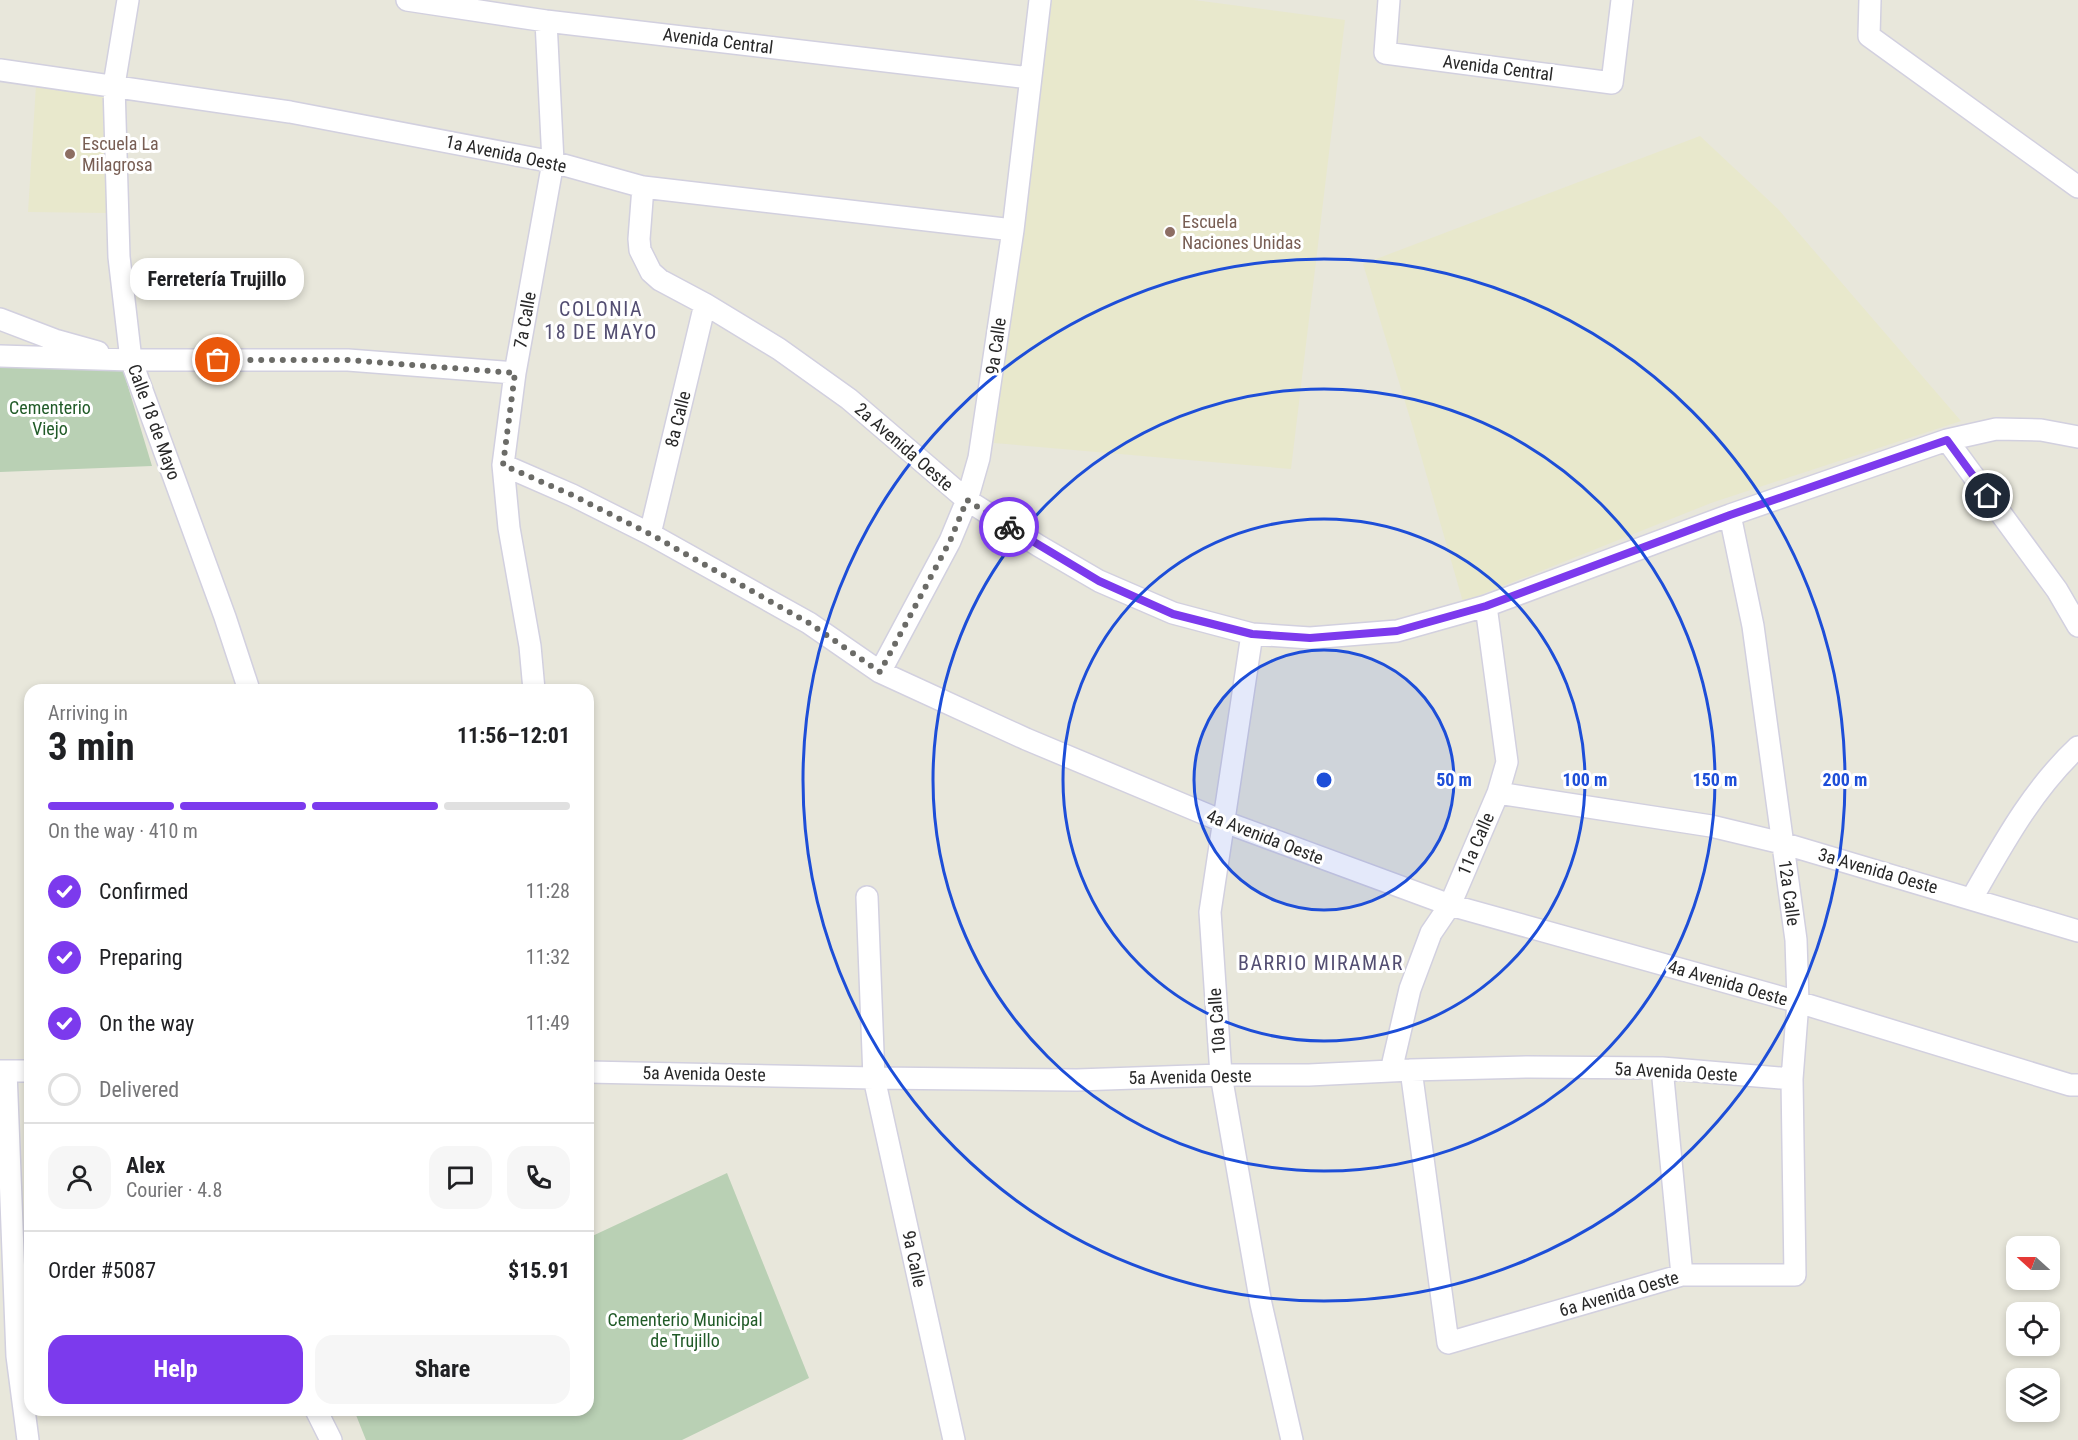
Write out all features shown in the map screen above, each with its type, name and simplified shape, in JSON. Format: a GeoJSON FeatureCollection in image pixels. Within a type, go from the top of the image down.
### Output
{"type":"FeatureCollection","features":[{"type":"Feature","properties":{"kind":"street","name":"Calle 18 de Mayo"},"geometry":{"type":"LineString","coordinates":[[128,0],[114,85],[119,257],[131,360],[225,617],[247,684]]}},
{"type":"Feature","properties":{"kind":"street","name":"Avenida Central"},"geometry":{"type":"LineString","coordinates":[[407,0],[546,21],[1030,78]]}},
{"type":"Feature","properties":{"kind":"street","name":"9a Calle"},"geometry":{"type":"LineString","coordinates":[[880,672],[950,541],[967,500],[979,458],[1013,230],[1040,0]]}},
{"type":"Feature","properties":{"kind":"street","name":"Avenida Central"},"geometry":{"type":"LineString","coordinates":[[1389,0],[1384,53],[1612,83],[1622,0]]}},
{"type":"Feature","properties":{"kind":"street"},"geometry":{"type":"LineString","coordinates":[[1870,0],[1869,36],[2078,187]]}},
{"type":"Feature","properties":{"kind":"street","name":"7a Calle"},"geometry":{"type":"LineString","coordinates":[[533,684],[530,646],[509,528],[503,465],[515,373],[553,162],[546,21]]}},
{"type":"Feature","properties":{"kind":"street","name":"1a Avenida Oeste"},"geometry":{"type":"LineString","coordinates":[[0,70],[290,112],[553,162],[643,187],[1013,230]]}},
{"type":"Feature","properties":{"kind":"street","name":"2a Avenida Oeste"},"geometry":{"type":"LineString","coordinates":[[643,187],[639,239],[645,262],[660,280],[705,304],[779,349],[849,399],[967,500],[1039,546],[1099,581],[1173,614],[1252,634],[1310,638],[1397,631],[1486,606],[1730,515],[1947,440],[1996,429],[2041,430],[2078,437]]}},
{"type":"Feature","properties":{"kind":"street","name":"8a Calle"},"geometry":{"type":"LineString","coordinates":[[650,534],[705,304]]}},
{"type":"Feature","properties":{"kind":"street"},"geometry":{"type":"LineString","coordinates":[[0,319],[55,340],[131,360]]}},
{"type":"Feature","properties":{"kind":"street"},"geometry":{"type":"LineString","coordinates":[[0,356],[131,360],[348,360],[515,373]]}},
{"type":"Feature","properties":{"kind":"street"},"geometry":{"type":"LineString","coordinates":[[1947,440],[2057,590],[2078,626]]}},
{"type":"Feature","properties":{"kind":"street","name":"4a Avenida Oeste"},"geometry":{"type":"LineString","coordinates":[[503,465],[572,495],[650,534],[809,623],[880,672],[1026,739],[1222,821],[1450,905],[1798,1002],[2070,1085],[2078,1085]]}},
{"type":"Feature","properties":{"kind":"street","name":"12a Calle"},"geometry":{"type":"LineString","coordinates":[[1730,515],[1753,626],[1796,940],[1798,1002],[1792,1079],[1795,1275]]}},
{"type":"Feature","properties":{"kind":"street","name":"11a Calle"},"geometry":{"type":"LineString","coordinates":[[1448,1343],[1401,1070],[1410,989],[1431,933],[1450,905],[1498,793],[1507,762],[1486,606]]}},
{"type":"Feature","properties":{"kind":"street","name":"10a Calle"},"geometry":{"type":"LineString","coordinates":[[1252,634],[1210,912],[1221,1075],[1261,1304],[1292,1440]]}},
{"type":"Feature","properties":{"kind":"street"},"geometry":{"type":"LineString","coordinates":[[1972,898],[2016,821],[2058,765],[2078,747]]}},
{"type":"Feature","properties":{"kind":"street","name":"3a Avenida Oeste"},"geometry":{"type":"LineString","coordinates":[[1498,793],[1711,826],[1782,843],[2078,931]]}},
{"type":"Feature","properties":{"kind":"street","name":"9a Calle"},"geometry":{"type":"LineString","coordinates":[[867,897],[874,1078],[954,1440]]}},
{"type":"Feature","properties":{"kind":"street","name":"5a Avenida Oeste"},"geometry":{"type":"LineString","coordinates":[[594,1072],[1077,1080],[1528,1067],[1662,1068],[1792,1079]]}},
{"type":"Feature","properties":{"kind":"street"},"geometry":{"type":"LineString","coordinates":[[1662,1068],[1682,1275]]}},
{"type":"Feature","properties":{"kind":"street"},"geometry":{"type":"LineString","coordinates":[[24,1071],[3,1071],[16,1356],[24,1412]]}},
{"type":"Feature","properties":{"kind":"street","name":"6a Avenida Oeste"},"geometry":{"type":"LineString","coordinates":[[1448,1343],[1682,1275],[1795,1275]]}},
{"type":"Feature","properties":{"kind":"street"},"geometry":{"type":"LineString","coordinates":[[25,1416],[28,1440]]}},
{"type":"Feature","properties":{"kind":"street"},"geometry":{"type":"LineString","coordinates":[[319,1416],[331,1440]]}},
{"type":"Feature","properties":{"kind":"shaded area","name":"Escuela Naciones Unidas"},"geometry":{"type":"Polygon","coordinates":[[[1049,0],[1194,0],[1345,20],[1291,469],[994,443],[1049,0]]]}},
{"type":"Feature","properties":{"kind":"shaded area","name":"Escuela La Milagrosa"},"geometry":{"type":"Polygon","coordinates":[[[36,85],[107,95],[110,213],[28,212],[36,85]]]}},
{"type":"Feature","properties":{"kind":"shaded area"},"geometry":{"type":"Polygon","coordinates":[[[1700,136],[1778,209],[1961,421],[1711,503],[1463,602],[1363,264],[1700,136]]]}},
{"type":"Feature","properties":{"kind":"green space","name":"Cementerio Viejo"},"geometry":{"type":"Polygon","coordinates":[[[0,366],[123,370],[152,466],[0,472],[0,366]]]}},
{"type":"Feature","properties":{"kind":"green space","name":"Cementerio Municipal de Trujillo"},"geometry":{"type":"Polygon","coordinates":[[[727,1173],[809,1378],[682,1440],[366,1440],[356,1416],[594,1416],[594,1235],[727,1173]]]}},
{"type":"Feature","properties":{"kind":"way so far"},"geometry":{"type":"LineString","coordinates":[[218,360],[348,360],[515,373],[503,465],[572,495],[650,534],[809,623],[880,672],[950,541],[967,500],[1009,527]]}},
{"type":"Feature","properties":{"kind":"place","name":"Escuela La Milagrosa"},"geometry":{"type":"Point","coordinates":[70,154]}},
{"type":"Feature","properties":{"kind":"place","name":"Escuela Naciones Unidas"},"geometry":{"type":"Point","coordinates":[1170,232]}},
{"type":"Feature","properties":{"kind":"place","name":"Ferretería Trujillo"},"geometry":{"type":"Point","coordinates":[218,360]}},
{"type":"Feature","properties":{"kind":"district","name":"COLONIA 18 DE MAYO"},"geometry":{"type":"Point","coordinates":[601,320]}},
{"type":"Feature","properties":{"kind":"district","name":"BARRIO MIRAMAR"},"geometry":{"type":"Point","coordinates":[1321,963]}},
{"type":"Feature","properties":{"kind":"route"},"geometry":{"type":"LineString","coordinates":[[1009,527],[1099,581],[1173,614],[1252,634],[1310,638],[1397,631],[1486,606],[1730,515],[1947,440],[1988,496]]}}]}
